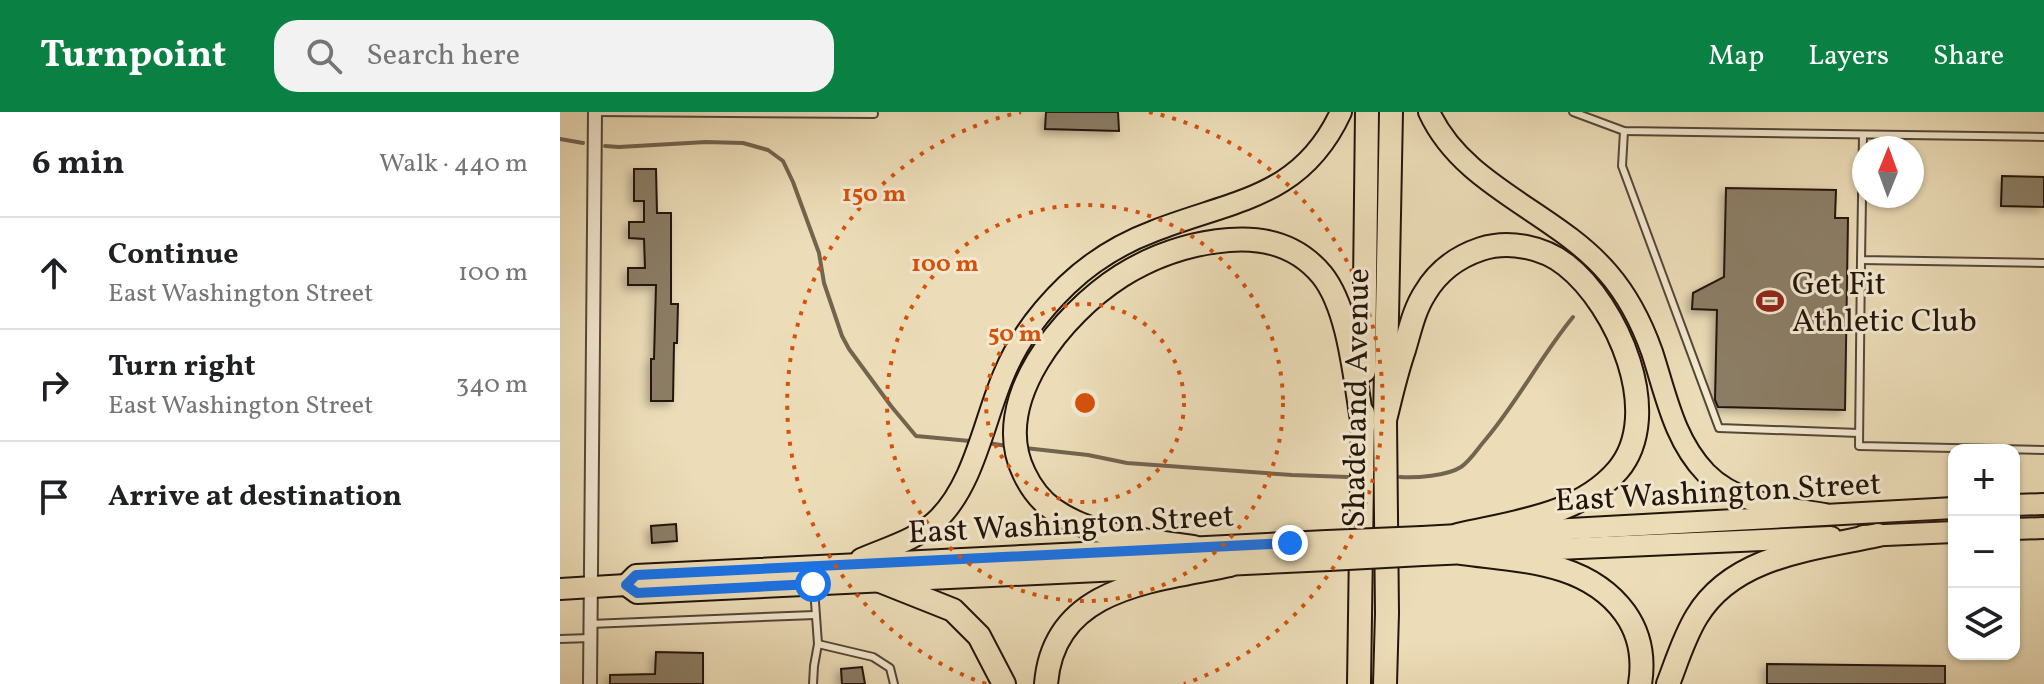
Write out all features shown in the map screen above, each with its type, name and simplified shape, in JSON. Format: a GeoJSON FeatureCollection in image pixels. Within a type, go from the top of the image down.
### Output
{"type":"FeatureCollection","features":[{"type":"Feature","properties":{"kind":"highway","name":"Shadeland Avenue"},"geometry":{"type":"LineString","coordinates":[[1359,684],[1367,112]]}},
{"type":"Feature","properties":{"kind":"highway","name":"Shadeland Avenue"},"geometry":{"type":"LineString","coordinates":[[1385,684],[1385,420],[1391,112]]}},
{"type":"Feature","properties":{"kind":"highway"},"geometry":{"type":"LineString","coordinates":[[1194,547],[1125,537],[1075,522],[1045,503],[1033,490],[1021,468],[1015,445],[1015,427],[1018,406],[1026,385],[1043,353],[1058,334],[1105,287],[1163,255],[1195,245],[1250,239],[1285,247],[1303,257],[1321,273],[1334,295],[1347,332],[1363,426]]}},
{"type":"Feature","properties":{"kind":"highway"},"geometry":{"type":"LineString","coordinates":[[1385,420],[1409,331],[1425,292],[1444,269],[1470,253],[1508,245],[1543,252],[1567,265],[1588,287],[1610,319],[1631,370],[1638,412],[1635,436],[1626,459],[1601,487],[1588,496],[1460,544]]}},
{"type":"Feature","properties":{"kind":"highway"},"geometry":{"type":"LineString","coordinates":[[1668,684],[1685,638],[1698,614],[1711,597],[1735,577],[1783,556],[1878,535]]}},
{"type":"Feature","properties":{"kind":"highway"},"geometry":{"type":"LineString","coordinates":[[1460,544],[1549,566],[1590,580],[1621,608],[1635,632],[1641,659],[1640,684]]}},
{"type":"Feature","properties":{"kind":"highway"},"geometry":{"type":"LineString","coordinates":[[1046,684],[1049,662],[1057,641],[1070,622],[1086,608],[1131,587],[1230,565]]}},
{"type":"Feature","properties":{"kind":"highway"},"geometry":{"type":"LineString","coordinates":[[880,581],[953,610],[979,636],[1004,684]]}},
{"type":"Feature","properties":{"kind":"highway"},"geometry":{"type":"LineString","coordinates":[[1387,613],[1395,684]]}},
{"type":"Feature","properties":{"kind":"highway"},"geometry":{"type":"LineString","coordinates":[[1351,684],[1360,628]]}},
{"type":"Feature","properties":{"kind":"main road"},"geometry":{"type":"LineString","coordinates":[[849,564],[917,535],[949,508],[965,482],[1011,359],[1037,318],[1066,286],[1094,263],[1136,239],[1246,200],[1279,184],[1313,156],[1328,137],[1341,112]]}},
{"type":"Feature","properties":{"kind":"main road"},"geometry":{"type":"LineString","coordinates":[[1429,112],[1442,136],[1476,172],[1578,242],[1608,273],[1633,308],[1643,330],[1678,433],[1690,455],[1706,473],[1730,490],[1758,502],[1825,514]]}},
{"type":"Feature","properties":{"kind":"main road"},"geometry":{"type":"LineString","coordinates":[[2020,505],[2044,504]]}},
{"type":"Feature","properties":{"kind":"main road","name":"East Washington Street"},"geometry":{"type":"LineString","coordinates":[[626,585],[636,575],[1194,547],[1328,550],[1423,546],[1825,514],[1948,508]]}},
{"type":"Feature","properties":{"kind":"main road"},"geometry":{"type":"LineString","coordinates":[[2020,529],[2044,528]]}},
{"type":"Feature","properties":{"kind":"main road","name":"East Washington Street"},"geometry":{"type":"LineString","coordinates":[[1460,544],[1948,532]]}},
{"type":"Feature","properties":{"kind":"main road","name":"East Washington Street"},"geometry":{"type":"LineString","coordinates":[[560,589],[626,585],[637,593],[1230,565],[1328,550]]}},
{"type":"Feature","properties":{"kind":"street"},"geometry":{"type":"LineString","coordinates":[[590,684],[594,112]]}},
{"type":"Feature","properties":{"kind":"lane"},"geometry":{"type":"LineString","coordinates":[[594,112],[874,114]]}},
{"type":"Feature","properties":{"kind":"lane"},"geometry":{"type":"LineString","coordinates":[[1573,112],[1624,131],[2044,137]]}},
{"type":"Feature","properties":{"kind":"lane"},"geometry":{"type":"LineString","coordinates":[[1624,131],[1622,166],[1719,428],[1859,433]]}},
{"type":"Feature","properties":{"kind":"lane"},"geometry":{"type":"LineString","coordinates":[[1863,135],[1859,446],[2044,450]]}},
{"type":"Feature","properties":{"kind":"lane"},"geometry":{"type":"LineString","coordinates":[[1861,260],[2044,263]]}},
{"type":"Feature","properties":{"kind":"lane"},"geometry":{"type":"LineString","coordinates":[[813,584],[818,644],[813,684]]}},
{"type":"Feature","properties":{"kind":"lane"},"geometry":{"type":"LineString","coordinates":[[590,624],[815,615]]}},
{"type":"Feature","properties":{"kind":"lane"},"geometry":{"type":"LineString","coordinates":[[560,639],[590,638]]}},
{"type":"Feature","properties":{"kind":"lane"},"geometry":{"type":"LineString","coordinates":[[818,644],[873,657],[890,668],[894,684]]}},
{"type":"Feature","properties":{"kind":"building"},"geometry":{"type":"Polygon","coordinates":[[[1046,112],[1118,112],[1119,131],[1045,129],[1046,112]]]}},
{"type":"Feature","properties":{"kind":"building"},"geometry":{"type":"Polygon","coordinates":[[[634,169],[656,169],[657,213],[671,213],[671,304],[678,304],[673,401],[651,401],[656,285],[628,285],[628,268],[645,268],[644,239],[629,238],[629,222],[644,222],[644,201],[634,201],[634,169]]]}},
{"type":"Feature","properties":{"kind":"building"},"geometry":{"type":"Polygon","coordinates":[[[2002,176],[2044,177],[2044,207],[2001,206],[2002,176]]]}},
{"type":"Feature","properties":{"kind":"building","name":"Get Fit Athletic Club"},"geometry":{"type":"Polygon","coordinates":[[[1726,188],[1836,190],[1835,218],[1848,218],[1845,410],[1718,407],[1715,400],[1717,310],[1692,309],[1693,293],[1724,277],[1726,188]]]}},
{"type":"Feature","properties":{"kind":"building"},"geometry":{"type":"Polygon","coordinates":[[[676,524],[677,541],[652,543],[651,526],[676,524]]]}},
{"type":"Feature","properties":{"kind":"building"},"geometry":{"type":"Polygon","coordinates":[[[656,652],[703,653],[703,684],[610,684],[610,675],[655,674],[656,652]]]}},
{"type":"Feature","properties":{"kind":"building"},"geometry":{"type":"Polygon","coordinates":[[[1767,664],[1945,666],[1945,684],[1767,684],[1767,664]]]}},
{"type":"Feature","properties":{"kind":"building"},"geometry":{"type":"Polygon","coordinates":[[[862,667],[865,684],[842,684],[841,669],[862,667]]]}},
{"type":"Feature","properties":{"kind":"waterway"},"geometry":{"type":"LineString","coordinates":[[560,139],[583,143]]}},
{"type":"Feature","properties":{"kind":"waterway"},"geometry":{"type":"LineString","coordinates":[[605,146],[743,143],[768,150],[783,161],[819,253],[824,283],[849,349],[916,436],[970,441]]}},
{"type":"Feature","properties":{"kind":"waterway"},"geometry":{"type":"LineString","coordinates":[[1400,477],[1440,474],[1465,464],[1498,424],[1573,317]]}},
{"type":"Feature","properties":{"kind":"waterway"},"geometry":{"type":"LineString","coordinates":[[988,443],[1007,446]]}},
{"type":"Feature","properties":{"kind":"waterway"},"geometry":{"type":"LineString","coordinates":[[1025,448],[1127,463],[1348,477]]}},
{"type":"Feature","properties":{"kind":"place","name":"Get Fit Athletic Club"},"geometry":{"type":"Point","coordinates":[1770,301]}},
{"type":"Feature","properties":{"kind":"route"},"geometry":{"type":"LineString","coordinates":[[813,584],[637,593],[626,585],[636,575],[1290,543]]}}]}
